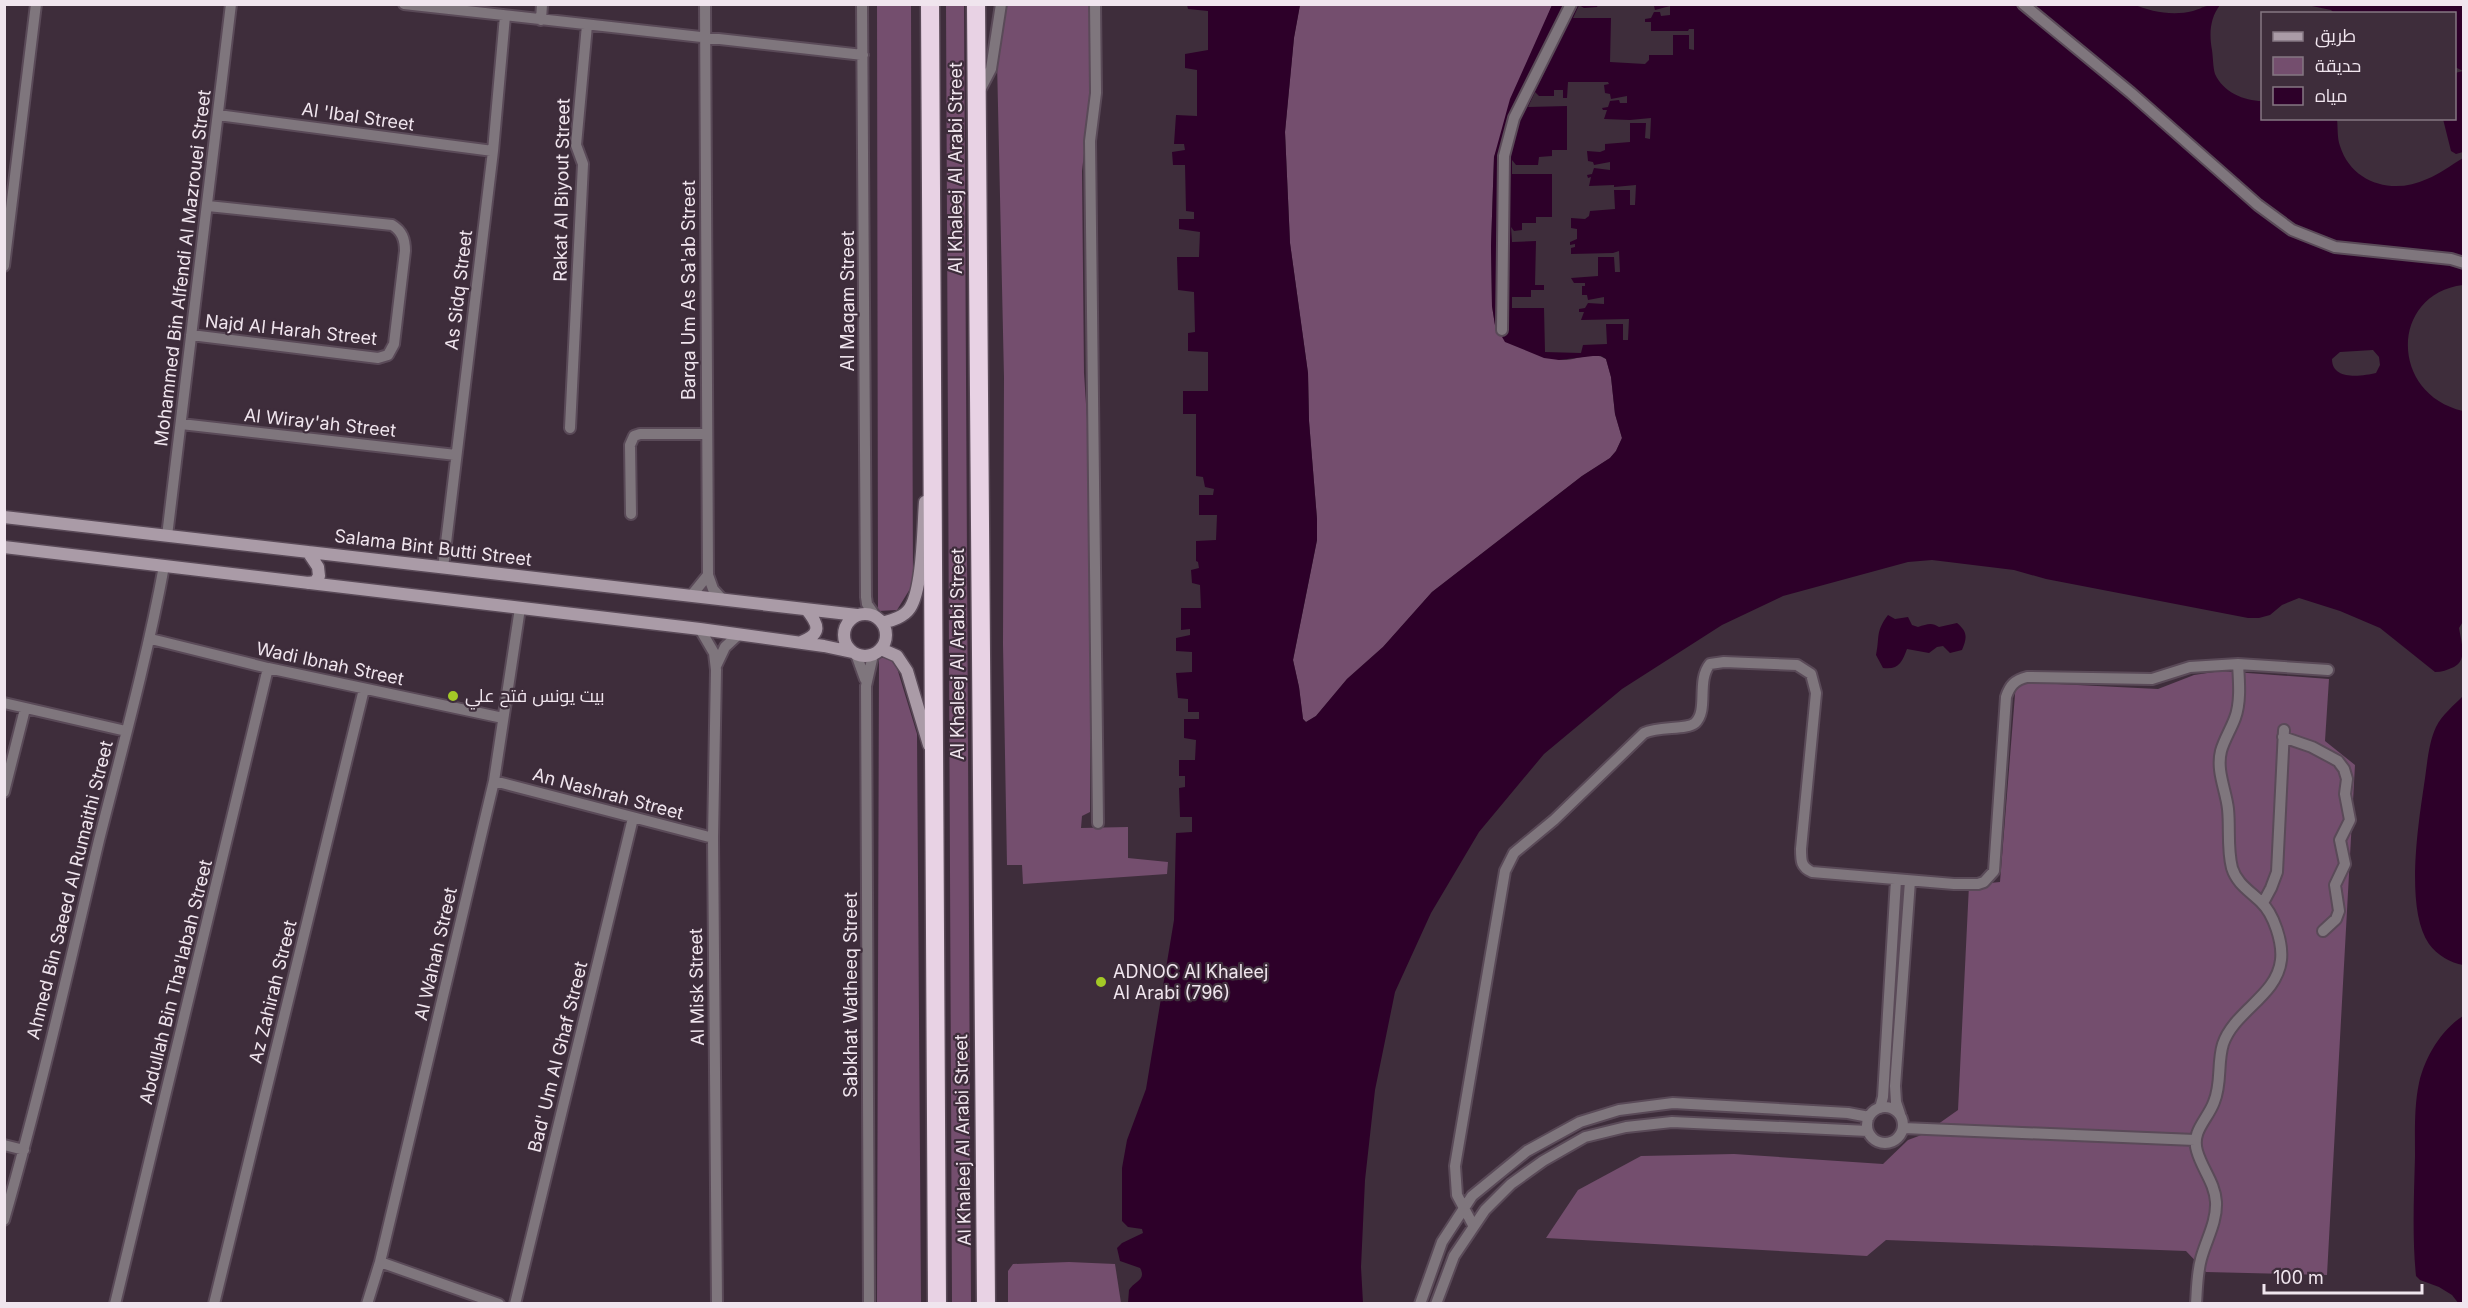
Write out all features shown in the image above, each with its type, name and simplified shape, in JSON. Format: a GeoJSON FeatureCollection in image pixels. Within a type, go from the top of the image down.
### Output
{"type":"FeatureCollection","features":[{"type":"Feature","properties":{"kind":"highway","name":"Al Khaleej Al Arabi Street"},"geometry":{"type":"LineString","coordinates":[[930,4],[937,1304]]}},
{"type":"Feature","properties":{"kind":"highway","name":"Al Khaleej Al Arabi Street"},"geometry":{"type":"LineString","coordinates":[[976,4],[986,1304]]}},
{"type":"Feature","properties":{"kind":"main road"},"geometry":{"type":"LineString","coordinates":[[854,653],[846,643],[844,632],[848,622],[858,615],[879,620],[904,614],[913,602],[918,580],[926,496],[933,481]]}},
{"type":"Feature","properties":{"kind":"main road","name":"Salama Bint Butti Street"},"geometry":{"type":"LineString","coordinates":[[4,517],[858,615]]}},
{"type":"Feature","properties":{"kind":"main road"},"geometry":{"type":"LineString","coordinates":[[4,547],[700,629],[800,643],[865,656],[877,652],[897,656],[907,671],[933,757]]}},
{"type":"Feature","properties":{"kind":"main road"},"geometry":{"type":"LineString","coordinates":[[303,583],[315,582],[319,576],[318,567],[308,552]]}},
{"type":"Feature","properties":{"kind":"main road"},"geometry":{"type":"LineString","coordinates":[[800,643],[812,638],[816,632],[817,624],[807,610]]}},
{"type":"Feature","properties":{"kind":"main road"},"geometry":{"type":"LineString","coordinates":[[877,652],[885,641],[886,632],[879,620]]}},
{"type":"Feature","properties":{"kind":"street"},"geometry":{"type":"LineString","coordinates":[[4,266],[36,4]]}},
{"type":"Feature","properties":{"kind":"street","name":"Mohammed Bin Alfendi Al Mazrouei Street"},"geometry":{"type":"LineString","coordinates":[[167,536],[231,4]]}},
{"type":"Feature","properties":{"kind":"street"},"geometry":{"type":"LineString","coordinates":[[404,4],[863,55]]}},
{"type":"Feature","properties":{"kind":"street"},"geometry":{"type":"LineString","coordinates":[[541,20],[542,4]]}},
{"type":"Feature","properties":{"kind":"street","name":"Barqa Um As Sa'ab Street"},"geometry":{"type":"LineString","coordinates":[[705,4],[708,576]]}},
{"type":"Feature","properties":{"kind":"street","name":"Al Maqam Street"},"geometry":{"type":"LineString","coordinates":[[862,4],[866,597],[867,604],[879,620]]}},
{"type":"Feature","properties":{"kind":"street"},"geometry":{"type":"LineString","coordinates":[[976,97],[991,69],[1001,4]]}},
{"type":"Feature","properties":{"kind":"street"},"geometry":{"type":"LineString","coordinates":[[1095,4],[1096,93],[1090,149],[1098,823]]}},
{"type":"Feature","properties":{"kind":"street"},"geometry":{"type":"LineString","coordinates":[[1502,330],[1504,156],[1514,118],[1571,4]]}},
{"type":"Feature","properties":{"kind":"street"},"geometry":{"type":"LineString","coordinates":[[2024,4],[2131,93],[2258,204],[2292,230],[2335,247],[2451,259],[2463,264]]}},
{"type":"Feature","properties":{"kind":"street","name":"As Sidq Street"},"geometry":{"type":"LineString","coordinates":[[443,568],[493,151],[505,16]]}},
{"type":"Feature","properties":{"kind":"street","name":"Rakat Al Biyout Street"},"geometry":{"type":"LineString","coordinates":[[570,428],[583,166],[576,145],[587,26]]}},
{"type":"Feature","properties":{"kind":"street","name":"Al 'Ibal Street"},"geometry":{"type":"LineString","coordinates":[[218,115],[493,151]]}},
{"type":"Feature","properties":{"kind":"street","name":"Najd Al Harah Street"},"geometry":{"type":"LineString","coordinates":[[191,335],[378,358],[391,352],[394,344],[405,250],[405,241],[398,228],[392,225],[208,207]]}},
{"type":"Feature","properties":{"kind":"street","name":"Al Wiray'ah Street"},"geometry":{"type":"LineString","coordinates":[[181,424],[456,455]]}},
{"type":"Feature","properties":{"kind":"street"},"geometry":{"type":"LineString","coordinates":[[631,514],[630,445],[634,436],[640,434],[706,434]]}},
{"type":"Feature","properties":{"kind":"street","name":"Ahmed Bin Saeed Al Rumaithi Street"},"geometry":{"type":"LineString","coordinates":[[4,1220],[24,1150],[126,731],[151,639],[164,566]]}},
{"type":"Feature","properties":{"kind":"street"},"geometry":{"type":"LineString","coordinates":[[691,596],[708,576],[713,589],[723,600]]}},
{"type":"Feature","properties":{"kind":"street","name":"Al Maqam Street"},"geometry":{"type":"LineString","coordinates":[[858,615],[866,597]]}},
{"type":"Feature","properties":{"kind":"street","name":"Al Wahah Street"},"geometry":{"type":"LineString","coordinates":[[367,1304],[380,1262],[495,781],[520,608]]}},
{"type":"Feature","properties":{"kind":"street","name":"Al Misk Street"},"geometry":{"type":"LineString","coordinates":[[700,629],[714,653],[716,670],[713,838],[717,1304]]}},
{"type":"Feature","properties":{"kind":"street","name":"Al Misk Street"},"geometry":{"type":"LineString","coordinates":[[716,670],[725,647],[738,634]]}},
{"type":"Feature","properties":{"kind":"street","name":"Wadi Ibnah Street"},"geometry":{"type":"LineString","coordinates":[[151,639],[268,668],[503,718]]}},
{"type":"Feature","properties":{"kind":"street","name":"Sabkhat Watheeq Street"},"geometry":{"type":"LineString","coordinates":[[870,1304],[866,686],[877,652]]}},
{"type":"Feature","properties":{"kind":"street","name":"Sabkhat Watheeq Street"},"geometry":{"type":"LineString","coordinates":[[854,653],[866,686]]}},
{"type":"Feature","properties":{"kind":"street"},"geometry":{"type":"LineString","coordinates":[[1473,1225],[1462,1209],[1457,1196],[1455,1166],[1504,871],[1514,853],[1554,820],[1644,733],[1653,728],[1683,727],[1694,723],[1701,713],[1703,678],[1710,664],[1724,662],[1797,665],[1811,674],[1816,693],[1801,863],[1805,869],[1812,872],[1896,880],[1978,884],[1992,875],[2006,697],[2008,689],[2015,681],[2027,677],[2152,679],[2190,667],[2238,664],[2328,670]]}},
{"type":"Feature","properties":{"kind":"street"},"geometry":{"type":"LineString","coordinates":[[2196,1304],[2200,1262],[2214,1221],[2216,1203],[2195,1140],[2199,1128],[2211,1112],[2219,1090],[2220,1059],[2229,1032],[2269,988],[2280,968],[2280,945],[2273,922],[2263,903],[2238,880],[2232,868],[2228,808],[2219,766],[2221,751],[2236,715],[2238,664]]}},
{"type":"Feature","properties":{"kind":"street","name":"Abdullah Bin Tha'labah Street"},"geometry":{"type":"LineString","coordinates":[[115,1304],[268,668]]}},
{"type":"Feature","properties":{"kind":"street","name":"Az Zahirah Street"},"geometry":{"type":"LineString","coordinates":[[214,1304],[364,689]]}},
{"type":"Feature","properties":{"kind":"street"},"geometry":{"type":"LineString","coordinates":[[4,704],[126,731]]}},
{"type":"Feature","properties":{"kind":"street"},"geometry":{"type":"LineString","coordinates":[[4,792],[25,709]]}},
{"type":"Feature","properties":{"kind":"street"},"geometry":{"type":"LineString","coordinates":[[2263,903],[2277,872],[2283,733],[2337,761],[2346,774],[2345,794],[2350,820],[2340,840],[2345,864],[2335,885],[2339,911],[2336,920],[2323,931]]}},
{"type":"Feature","properties":{"kind":"street","name":"An Nashrah Street"},"geometry":{"type":"LineString","coordinates":[[495,781],[713,838]]}},
{"type":"Feature","properties":{"kind":"street","name":"Bad' Um Al Ghaf Street"},"geometry":{"type":"LineString","coordinates":[[515,1304],[633,818]]}},
{"type":"Feature","properties":{"kind":"street"},"geometry":{"type":"LineString","coordinates":[[1880,1108],[1883,1096],[1896,880]]}},
{"type":"Feature","properties":{"kind":"street"},"geometry":{"type":"LineString","coordinates":[[1900,1114],[1887,1107],[1880,1108],[1869,1117],[1868,1131],[1877,1142],[1885,1143],[1897,1139],[1903,1128],[1900,1114],[1896,1102],[1895,1086],[1910,881]]}},
{"type":"Feature","properties":{"kind":"street"},"geometry":{"type":"LineString","coordinates":[[1420,1304],[1420,1297],[1442,1242],[1472,1196],[1527,1151],[1580,1122],[1619,1110],[1673,1103],[1848,1113],[1869,1117]]}},
{"type":"Feature","properties":{"kind":"street"},"geometry":{"type":"LineString","coordinates":[[1436,1304],[1454,1256],[1473,1225],[1511,1184],[1543,1161],[1585,1137],[1626,1127],[1672,1122],[1868,1131]]}},
{"type":"Feature","properties":{"kind":"street"},"geometry":{"type":"LineString","coordinates":[[1903,1128],[2195,1140]]}},
{"type":"Feature","properties":{"kind":"street"},"geometry":{"type":"LineString","coordinates":[[4,1145],[24,1150]]}},
{"type":"Feature","properties":{"kind":"street"},"geometry":{"type":"LineString","coordinates":[[380,1262],[499,1304]]}},
{"type":"Feature","properties":{"kind":"green space"},"geometry":{"type":"Polygon","coordinates":[[[877,5],[911,5],[913,584],[897,610],[878,611],[877,5]]]}},
{"type":"Feature","properties":{"kind":"green space"},"geometry":{"type":"Polygon","coordinates":[[[946,5],[964,5],[971,1304],[952,1303],[946,5]]]}},
{"type":"Feature","properties":{"kind":"green space"},"geometry":{"type":"Polygon","coordinates":[[[1003,5],[1089,5],[1091,91],[1082,171],[1084,373],[1090,466],[1090,812],[1082,816],[1081,828],[1128,827],[1128,858],[1168,862],[1167,874],[1023,884],[1022,865],[1007,865],[1003,644],[1004,377],[997,61],[1003,5]]]}},
{"type":"Feature","properties":{"kind":"green space"},"geometry":{"type":"Polygon","coordinates":[[[1300,5],[1552,5],[1494,157],[1491,246],[1492,306],[1495,325],[1555,359],[1601,356],[1606,359],[1611,377],[1615,414],[1622,438],[1610,458],[1582,476],[1432,592],[1383,647],[1347,679],[1316,716],[1306,722],[1303,719],[1293,660],[1317,540],[1317,519],[1309,421],[1308,373],[1290,243],[1285,132],[1294,37],[1300,5]]]}},
{"type":"Feature","properties":{"kind":"green space"},"geometry":{"type":"Polygon","coordinates":[[[879,658],[894,658],[917,734],[921,1303],[877,1304],[879,658]]]}},
{"type":"Feature","properties":{"kind":"green space"},"geometry":{"type":"Polygon","coordinates":[[[2221,671],[2329,679],[2325,741],[2355,765],[2327,1275],[2206,1272],[2186,1251],[1886,1240],[1867,1256],[1546,1238],[1578,1190],[1641,1156],[1734,1154],[1883,1164],[1908,1140],[1924,1134],[1958,1110],[1969,885],[2000,882],[2016,682],[2158,689],[2194,675],[2221,671]]]}},
{"type":"Feature","properties":{"kind":"green space"},"geometry":{"type":"Polygon","coordinates":[[[1069,1262],[1115,1264],[1121,1303],[1008,1303],[1008,1271],[1013,1264],[1069,1262]]]}},
{"type":"Feature","properties":{"kind":"water"},"geometry":{"type":"Polygon","coordinates":[[[2133,4],[2155,11],[2178,13],[2220,5],[2212,21],[2211,32],[2215,74],[2223,86],[2235,94],[2261,101],[2261,120],[2337,120],[2339,143],[2346,159],[2364,177],[2388,186],[2414,184],[2436,175],[2463,158],[2463,285],[2439,292],[2422,306],[2411,324],[2408,345],[2411,366],[2422,385],[2439,401],[2463,411],[2464,620],[2459,628],[2461,660],[2454,667],[2435,672],[2380,628],[2340,611],[2299,598],[2282,605],[2270,615],[2248,618],[2046,579],[2014,570],[1932,560],[1908,562],[1783,596],[1722,625],[1622,689],[1544,754],[1479,832],[1431,913],[1395,992],[1375,1090],[1365,1180],[1361,1267],[1363,1303],[1128,1303],[1129,1290],[1141,1278],[1142,1272],[1140,1268],[1120,1261],[1117,1248],[1122,1243],[1143,1233],[1142,1229],[1128,1227],[1122,1221],[1122,1168],[1127,1140],[1146,1089],[1174,920],[1176,833],[1192,832],[1192,817],[1180,817],[1179,788],[1185,787],[1185,776],[1179,776],[1179,760],[1195,760],[1196,740],[1184,738],[1184,719],[1199,719],[1199,712],[1188,712],[1188,699],[1178,698],[1176,673],[1192,672],[1192,652],[1176,651],[1176,638],[1190,635],[1190,629],[1181,630],[1181,608],[1201,608],[1200,585],[1192,583],[1191,570],[1199,568],[1196,561],[1196,541],[1216,540],[1217,515],[1199,515],[1199,495],[1213,495],[1214,489],[1205,487],[1203,477],[1196,476],[1196,414],[1183,414],[1183,391],[1208,391],[1208,352],[1188,351],[1188,333],[1195,332],[1194,292],[1178,290],[1177,257],[1199,257],[1200,232],[1179,229],[1179,219],[1194,219],[1194,212],[1186,211],[1185,165],[1173,165],[1172,152],[1185,150],[1184,144],[1174,144],[1176,115],[1197,116],[1197,70],[1185,68],[1185,54],[1208,50],[1208,11],[1188,9],[1187,5],[1300,5],[1294,38],[1285,132],[1290,243],[1308,373],[1309,421],[1317,519],[1317,540],[1293,660],[1303,719],[1306,722],[1316,716],[1347,679],[1383,647],[1432,592],[1582,476],[1610,458],[1622,438],[1615,414],[1611,377],[1606,359],[1601,356],[1559,360],[1544,358],[1505,342],[1495,325],[1492,306],[1491,246],[1494,157],[1510,99],[1552,5],[2133,4]],[[2373,350],[2340,352],[2332,359],[2337,371],[2356,376],[2376,373],[2380,365],[2379,357],[2373,350]]]}},
{"type":"Feature","properties":{"kind":"water"},"geometry":{"type":"Polygon","coordinates":[[[2307,5],[2463,5],[2463,71],[2456,68],[2456,12],[2333,12],[2307,5]]]}},
{"type":"Feature","properties":{"kind":"water"},"geometry":{"type":"Polygon","coordinates":[[[2463,71],[2463,152],[2456,154],[2451,151],[2443,120],[2456,120],[2456,73],[2463,71]]]}},
{"type":"Feature","properties":{"kind":"water"},"geometry":{"type":"Polygon","coordinates":[[[1888,615],[1895,619],[1908,617],[1912,625],[1918,627],[1934,624],[1939,627],[1957,623],[1966,635],[1962,650],[1950,653],[1943,646],[1929,653],[1907,649],[1899,664],[1893,668],[1883,668],[1876,655],[1880,630],[1888,615]]]}},
{"type":"Feature","properties":{"kind":"water"},"geometry":{"type":"Polygon","coordinates":[[[2463,696],[2463,965],[2444,958],[2429,944],[2417,910],[2415,867],[2431,741],[2441,718],[2463,696]]]}},
{"type":"Feature","properties":{"kind":"water"},"geometry":{"type":"Polygon","coordinates":[[[2463,1016],[2464,1303],[2459,1304],[2452,1295],[2416,1276],[2414,1246],[2415,1120],[2419,1083],[2425,1064],[2441,1036],[2463,1016]]]}},
{"type":"Feature","properties":{"kind":"pier"},"geometry":{"type":"Polygon","coordinates":[[[1579,5],[1584,8],[1598,5],[1647,5],[1654,6],[1655,10],[1670,6],[1670,15],[1661,16],[1660,12],[1654,12],[1651,18],[1645,19],[1645,22],[1651,22],[1651,31],[1694,29],[1694,50],[1689,49],[1689,35],[1673,35],[1673,55],[1649,55],[1649,60],[1645,64],[1610,62],[1611,18],[1573,18],[1579,5]]]}},
{"type":"Feature","properties":{"kind":"pier"},"geometry":{"type":"Polygon","coordinates":[[[1568,82],[1608,82],[1609,84],[1604,85],[1605,93],[1610,94],[1611,99],[1627,96],[1627,103],[1620,103],[1619,100],[1610,101],[1608,107],[1602,108],[1607,110],[1604,119],[1651,118],[1650,139],[1645,138],[1646,123],[1630,123],[1630,142],[1605,144],[1605,150],[1600,152],[1587,151],[1588,161],[1593,162],[1594,165],[1610,162],[1610,170],[1594,168],[1592,174],[1587,175],[1588,178],[1591,177],[1589,186],[1636,185],[1635,205],[1630,205],[1630,190],[1614,190],[1615,209],[1590,211],[1589,216],[1585,219],[1571,218],[1571,228],[1577,229],[1577,239],[1570,242],[1570,245],[1575,244],[1575,247],[1571,248],[1571,254],[1619,251],[1620,272],[1615,272],[1614,257],[1598,257],[1598,276],[1571,278],[1574,283],[1585,283],[1585,286],[1582,286],[1582,295],[1587,295],[1588,300],[1604,297],[1604,304],[1588,303],[1585,308],[1579,309],[1579,312],[1584,312],[1581,320],[1629,319],[1628,340],[1623,340],[1623,324],[1606,324],[1607,344],[1583,345],[1581,353],[1545,352],[1544,308],[1512,308],[1512,297],[1531,297],[1531,290],[1544,290],[1544,285],[1535,285],[1536,241],[1512,242],[1511,227],[1514,231],[1522,230],[1522,223],[1536,223],[1536,217],[1552,217],[1552,174],[1512,174],[1512,160],[1516,165],[1538,165],[1539,157],[1552,156],[1552,150],[1567,150],[1567,106],[1528,107],[1535,92],[1539,96],[1554,96],[1554,90],[1563,90],[1563,98],[1567,98],[1568,82]]]}},
{"type":"Feature","properties":{"kind":"place","name":"بيت يونس فتح علي"},"geometry":{"type":"Point","coordinates":[453,696]}},
{"type":"Feature","properties":{"kind":"place","name":"ADNOC Al Khaleej Al Arabi (796)"},"geometry":{"type":"Point","coordinates":[1101,982]}}]}
